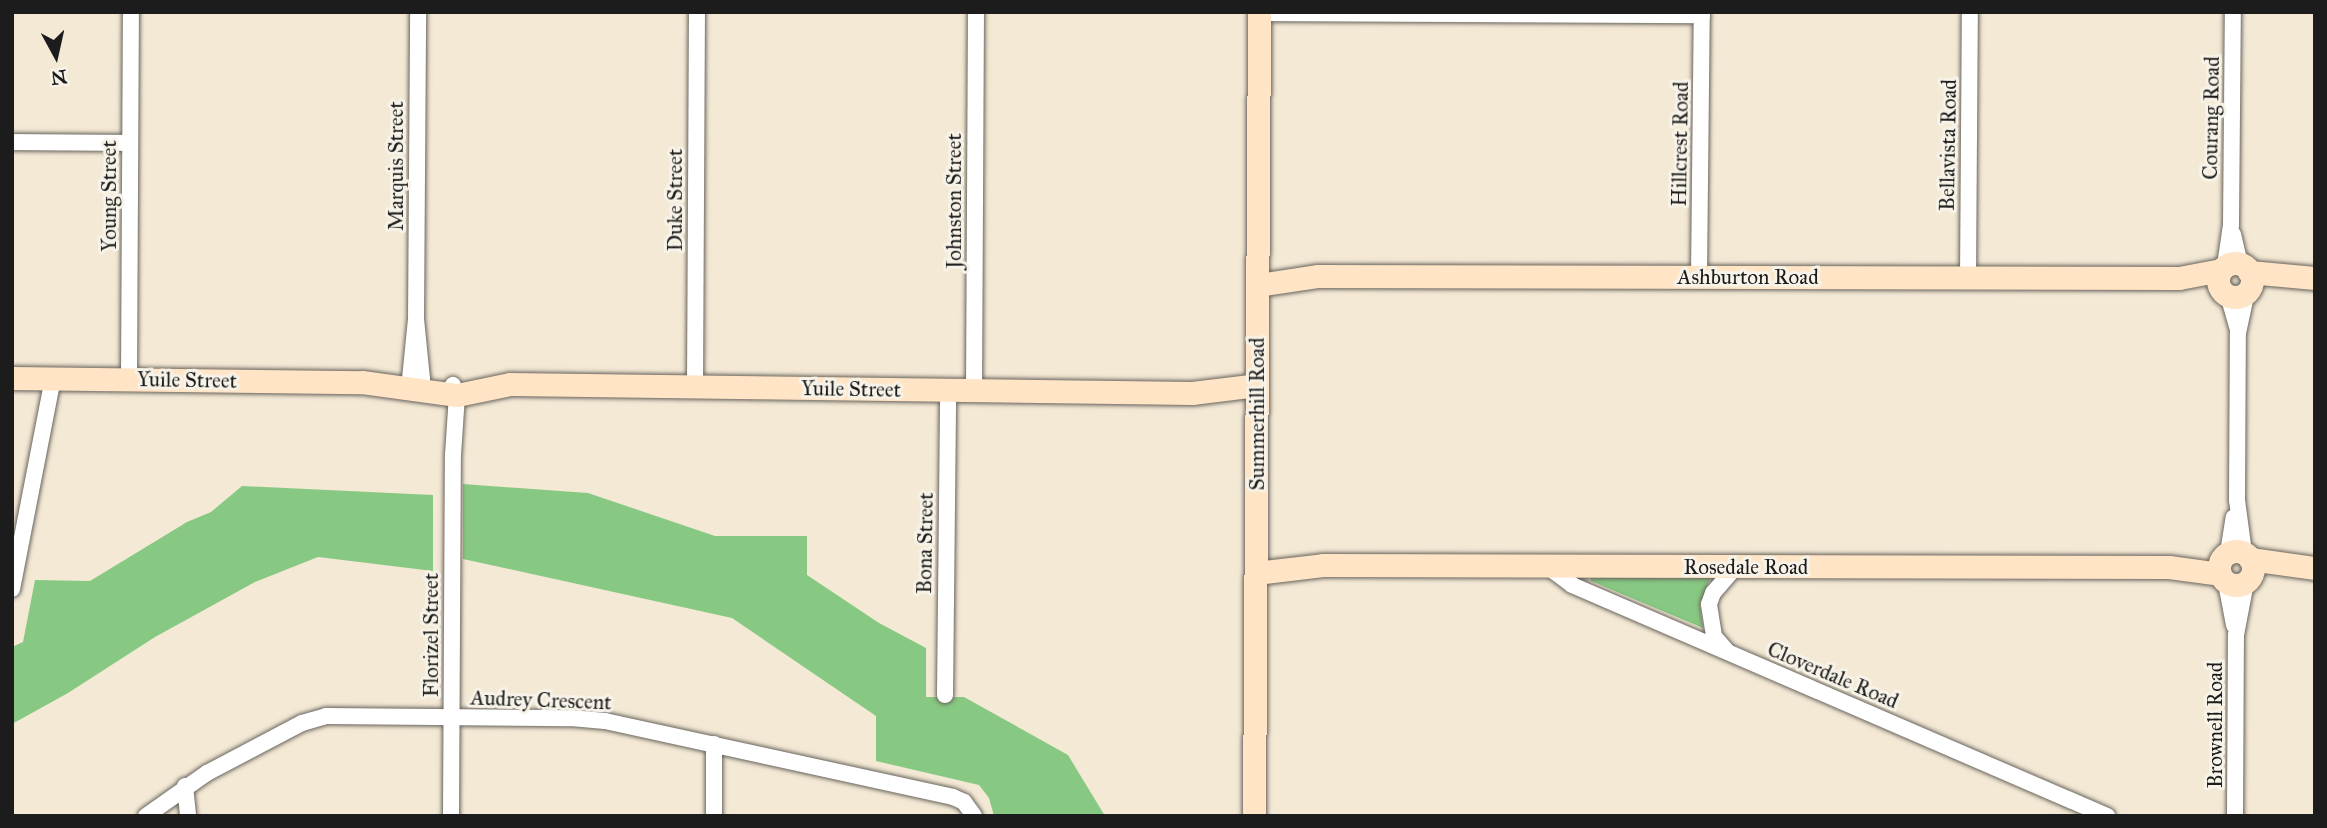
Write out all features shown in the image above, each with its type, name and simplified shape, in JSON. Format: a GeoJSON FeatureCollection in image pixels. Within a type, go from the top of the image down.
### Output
{"type":"FeatureCollection","features":[{"type":"Feature","properties":{"kind":"street","name":"Young Street"},"geometry":{"type":"LineString","coordinates":[[129,380],[131,12]]}},
{"type":"Feature","properties":{"kind":"street","name":"Marquis Street"},"geometry":{"type":"LineString","coordinates":[[416,382],[418,12]]}},
{"type":"Feature","properties":{"kind":"street","name":"Duke Street"},"geometry":{"type":"LineString","coordinates":[[695,388],[697,12]]}},
{"type":"Feature","properties":{"kind":"street","name":"Johnston Street"},"geometry":{"type":"LineString","coordinates":[[974,391],[976,12]]}},
{"type":"Feature","properties":{"kind":"street","name":"Bellavista Road"},"geometry":{"type":"LineString","coordinates":[[1968,278],[1970,12]]}},
{"type":"Feature","properties":{"kind":"street","name":"Courang Road"},"geometry":{"type":"LineString","coordinates":[[2233,12],[2231,225],[2235,279]]}},
{"type":"Feature","properties":{"kind":"street"},"geometry":{"type":"LineString","coordinates":[[1259,13],[1702,14]]}},
{"type":"Feature","properties":{"kind":"street","name":"Summerhill Road"},"geometry":{"type":"LineString","coordinates":[[1254,816],[1259,13]]}},
{"type":"Feature","properties":{"kind":"street","name":"Hillcrest Road"},"geometry":{"type":"LineString","coordinates":[[1699,277],[1702,14]]}},
{"type":"Feature","properties":{"kind":"street"},"geometry":{"type":"LineString","coordinates":[[12,142],[130,143]]}},
{"type":"Feature","properties":{"kind":"street","name":"Ashburton Road"},"geometry":{"type":"LineString","coordinates":[[1258,275],[2315,278]]}},
{"type":"Feature","properties":{"kind":"street","name":"Brownell Road"},"geometry":{"type":"LineString","coordinates":[[2235,279],[2238,333],[2235,816]]}},
{"type":"Feature","properties":{"kind":"street","name":"Yuile Street"},"geometry":{"type":"LineString","coordinates":[[12,379],[416,382],[453,392],[481,380],[510,384],[695,388],[1257,395]]}},
{"type":"Feature","properties":{"kind":"street"},"geometry":{"type":"LineString","coordinates":[[12,589],[53,379]]}},
{"type":"Feature","properties":{"kind":"street","name":"Bona Street"},"geometry":{"type":"LineString","coordinates":[[945,695],[948,390]]}},
{"type":"Feature","properties":{"kind":"street","name":"Florizel Street"},"geometry":{"type":"LineString","coordinates":[[451,816],[453,392]]}},
{"type":"Feature","properties":{"kind":"street","name":"Rosedale Road"},"geometry":{"type":"LineString","coordinates":[[1256,565],[2308,568]]}},
{"type":"Feature","properties":{"kind":"street","name":"Cloverdale Road"},"geometry":{"type":"LineString","coordinates":[[1547,566],[1572,585],[2107,816]]}},
{"type":"Feature","properties":{"kind":"street"},"geometry":{"type":"LineString","coordinates":[[1727,652],[1714,636],[1709,604],[1713,593],[1736,567]]}},
{"type":"Feature","properties":{"kind":"street","name":"Audrey Crescent"},"geometry":{"type":"LineString","coordinates":[[146,816],[185,786],[317,717],[451,717],[583,718],[953,797],[964,802],[974,816]]}},
{"type":"Feature","properties":{"kind":"street"},"geometry":{"type":"LineString","coordinates":[[714,744],[714,816]]}},
{"type":"Feature","properties":{"kind":"street"},"geometry":{"type":"LineString","coordinates":[[185,786],[188,816]]}},
{"type":"Feature","properties":{"kind":"green space"},"geometry":{"type":"Polygon","coordinates":[[[463,484],[588,493],[715,536],[807,536],[807,575],[879,623],[926,648],[926,697],[964,697],[1068,755],[1105,816],[994,816],[989,798],[979,785],[876,761],[876,716],[732,618],[463,559],[463,484]]]}},
{"type":"Feature","properties":{"kind":"green space"},"geometry":{"type":"Polygon","coordinates":[[[242,486],[433,495],[433,571],[318,557],[255,582],[155,637],[68,693],[12,724],[12,647],[23,642],[35,580],[90,581],[187,522],[211,512],[242,486]]]}},
{"type":"Feature","properties":{"kind":"green space"},"geometry":{"type":"Polygon","coordinates":[[[1590,576],[1711,576],[1700,605],[1703,628],[1591,581],[1590,576]]]}}]}
